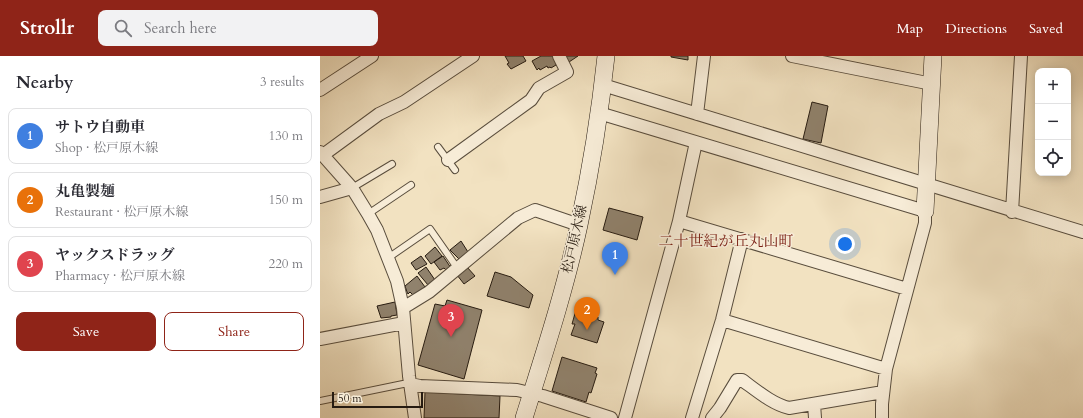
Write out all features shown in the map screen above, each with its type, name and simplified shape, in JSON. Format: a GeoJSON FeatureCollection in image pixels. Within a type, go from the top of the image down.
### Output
{"type":"FeatureCollection","features":[{"type":"Feature","properties":{"kind":"main road","name":"松戸原木線"},"geometry":{"type":"LineString","coordinates":[[524,418],[558,307],[579,226],[599,113],[606,56]]}},
{"type":"Feature","properties":{"kind":"main road"},"geometry":{"type":"LineString","coordinates":[[925,211],[933,56]]}},
{"type":"Feature","properties":{"kind":"street"},"geometry":{"type":"LineString","coordinates":[[320,90],[372,56]]}},
{"type":"Feature","properties":{"kind":"street"},"geometry":{"type":"LineString","coordinates":[[415,418],[410,384],[404,308],[397,281],[377,230],[368,214],[352,188],[322,154],[379,114],[404,102],[473,56]]}},
{"type":"Feature","properties":{"kind":"street"},"geometry":{"type":"LineString","coordinates":[[448,160],[531,100],[539,88],[566,72],[559,56]]}},
{"type":"Feature","properties":{"kind":"street"},"geometry":{"type":"LineString","coordinates":[[697,114],[704,56]]}},
{"type":"Feature","properties":{"kind":"street"},"geometry":{"type":"LineString","coordinates":[[792,56],[932,84]]}},
{"type":"Feature","properties":{"kind":"street"},"geometry":{"type":"LineString","coordinates":[[1012,212],[1021,56]]}},
{"type":"Feature","properties":{"kind":"street"},"geometry":{"type":"LineString","coordinates":[[603,85],[1012,212],[1083,232]]}},
{"type":"Feature","properties":{"kind":"street"},"geometry":{"type":"LineString","coordinates":[[599,113],[925,211],[925,223],[886,369],[882,418]]}},
{"type":"Feature","properties":{"kind":"street"},"geometry":{"type":"LineString","coordinates":[[625,418],[680,220],[696,142]]}},
{"type":"Feature","properties":{"kind":"street"},"geometry":{"type":"LineString","coordinates":[[320,197],[352,188]]}},
{"type":"Feature","properties":{"kind":"street"},"geometry":{"type":"LineString","coordinates":[[404,308],[429,292],[518,218],[535,210],[579,226]]}},
{"type":"Feature","properties":{"kind":"street"},"geometry":{"type":"LineString","coordinates":[[680,220],[907,289]]}},
{"type":"Feature","properties":{"kind":"street"},"geometry":{"type":"LineString","coordinates":[[692,418],[722,320],[742,238]]}},
{"type":"Feature","properties":{"kind":"street"},"geometry":{"type":"LineString","coordinates":[[722,320],[886,369]]}},
{"type":"Feature","properties":{"kind":"street"},"geometry":{"type":"LineString","coordinates":[[320,339],[404,323]]}},
{"type":"Feature","properties":{"kind":"street"},"geometry":{"type":"LineString","coordinates":[[712,418],[737,380],[742,380],[782,407],[786,413],[814,404],[883,392]]}},
{"type":"Feature","properties":{"kind":"street"},"geometry":{"type":"LineString","coordinates":[[410,384],[420,386],[517,390],[543,396],[610,418]]}},
{"type":"Feature","properties":{"kind":"street"},"geometry":{"type":"LineString","coordinates":[[814,404],[815,418]]}},
{"type":"Feature","properties":{"kind":"lane"},"geometry":{"type":"LineString","coordinates":[[438,147],[455,170]]}},
{"type":"Feature","properties":{"kind":"lane"},"geometry":{"type":"LineString","coordinates":[[352,188],[392,164]]}},
{"type":"Feature","properties":{"kind":"lane"},"geometry":{"type":"LineString","coordinates":[[368,214],[411,185]]}},
{"type":"Feature","properties":{"kind":"lane"},"geometry":{"type":"LineString","coordinates":[[388,258],[430,229],[458,269]]}},
{"type":"Feature","properties":{"kind":"lane"},"geometry":{"type":"LineString","coordinates":[[320,401],[403,384],[410,384]]}},
{"type":"Feature","properties":{"kind":"building"},"geometry":{"type":"Polygon","coordinates":[[[505,56],[523,56],[526,61],[511,69],[507,64],[509,63],[505,56]]]}},
{"type":"Feature","properties":{"kind":"building"},"geometry":{"type":"Polygon","coordinates":[[[541,56],[554,56],[556,65],[551,68],[548,68],[547,66],[537,70],[532,61],[541,56]]]}},
{"type":"Feature","properties":{"kind":"building"},"geometry":{"type":"Polygon","coordinates":[[[565,56],[578,56],[569,62],[565,56]]]}},
{"type":"Feature","properties":{"kind":"building"},"geometry":{"type":"Polygon","coordinates":[[[688,56],[688,60],[671,57],[688,56]]]}},
{"type":"Feature","properties":{"kind":"building"},"geometry":{"type":"Polygon","coordinates":[[[812,102],[828,106],[821,143],[803,139],[812,102]]]}},
{"type":"Feature","properties":{"kind":"building"},"geometry":{"type":"Polygon","coordinates":[[[609,208],[643,217],[637,240],[603,230],[609,208]]]}},
{"type":"Feature","properties":{"kind":"building"},"geometry":{"type":"Polygon","coordinates":[[[461,241],[468,252],[459,259],[450,250],[461,241]]]}},
{"type":"Feature","properties":{"kind":"building"},"geometry":{"type":"Polygon","coordinates":[[[435,247],[442,256],[431,264],[425,256],[435,247]]]}},
{"type":"Feature","properties":{"kind":"building"},"geometry":{"type":"Polygon","coordinates":[[[421,256],[427,264],[416,270],[411,263],[421,256]]]}},
{"type":"Feature","properties":{"kind":"building"},"geometry":{"type":"Polygon","coordinates":[[[443,256],[451,268],[447,271],[444,268],[440,270],[434,262],[443,256]]]}},
{"type":"Feature","properties":{"kind":"building"},"geometry":{"type":"Polygon","coordinates":[[[426,267],[435,280],[428,285],[418,273],[426,267]]]}},
{"type":"Feature","properties":{"kind":"building"},"geometry":{"type":"Polygon","coordinates":[[[467,267],[475,276],[464,284],[457,275],[467,267]]]}},
{"type":"Feature","properties":{"kind":"building"},"geometry":{"type":"Polygon","coordinates":[[[495,272],[511,277],[533,295],[529,308],[487,296],[495,272]]]}},
{"type":"Feature","properties":{"kind":"building"},"geometry":{"type":"Polygon","coordinates":[[[417,276],[425,287],[413,295],[410,292],[408,294],[405,286],[417,276]]]}},
{"type":"Feature","properties":{"kind":"building"},"geometry":{"type":"Polygon","coordinates":[[[447,300],[482,310],[464,379],[418,365],[435,304],[445,306],[447,300]]]}},
{"type":"Feature","properties":{"kind":"building"},"geometry":{"type":"Polygon","coordinates":[[[395,302],[397,315],[381,318],[377,306],[395,302]]]}},
{"type":"Feature","properties":{"kind":"building"},"geometry":{"type":"Polygon","coordinates":[[[576,310],[598,317],[598,320],[604,322],[597,343],[571,335],[575,324],[572,324],[576,310]]]}},
{"type":"Feature","properties":{"kind":"building"},"geometry":{"type":"Polygon","coordinates":[[[562,357],[597,368],[595,373],[597,374],[591,393],[589,392],[586,402],[552,391],[562,357]]]}},
{"type":"Feature","properties":{"kind":"building"},"geometry":{"type":"Polygon","coordinates":[[[425,392],[500,396],[499,418],[424,418],[425,392]]]}},
{"type":"Feature","properties":{"kind":"place","name":"サトウ自動車"},"geometry":{"type":"Point","coordinates":[615,275]}},
{"type":"Feature","properties":{"kind":"place","name":"丸亀製麺"},"geometry":{"type":"Point","coordinates":[587,330]}},
{"type":"Feature","properties":{"kind":"place","name":"ヤックスドラッグ"},"geometry":{"type":"Point","coordinates":[451,337]}},
{"type":"Feature","properties":{"kind":"district","name":"二十世紀が丘丸山町"},"geometry":{"type":"Point","coordinates":[726,241]}}]}
